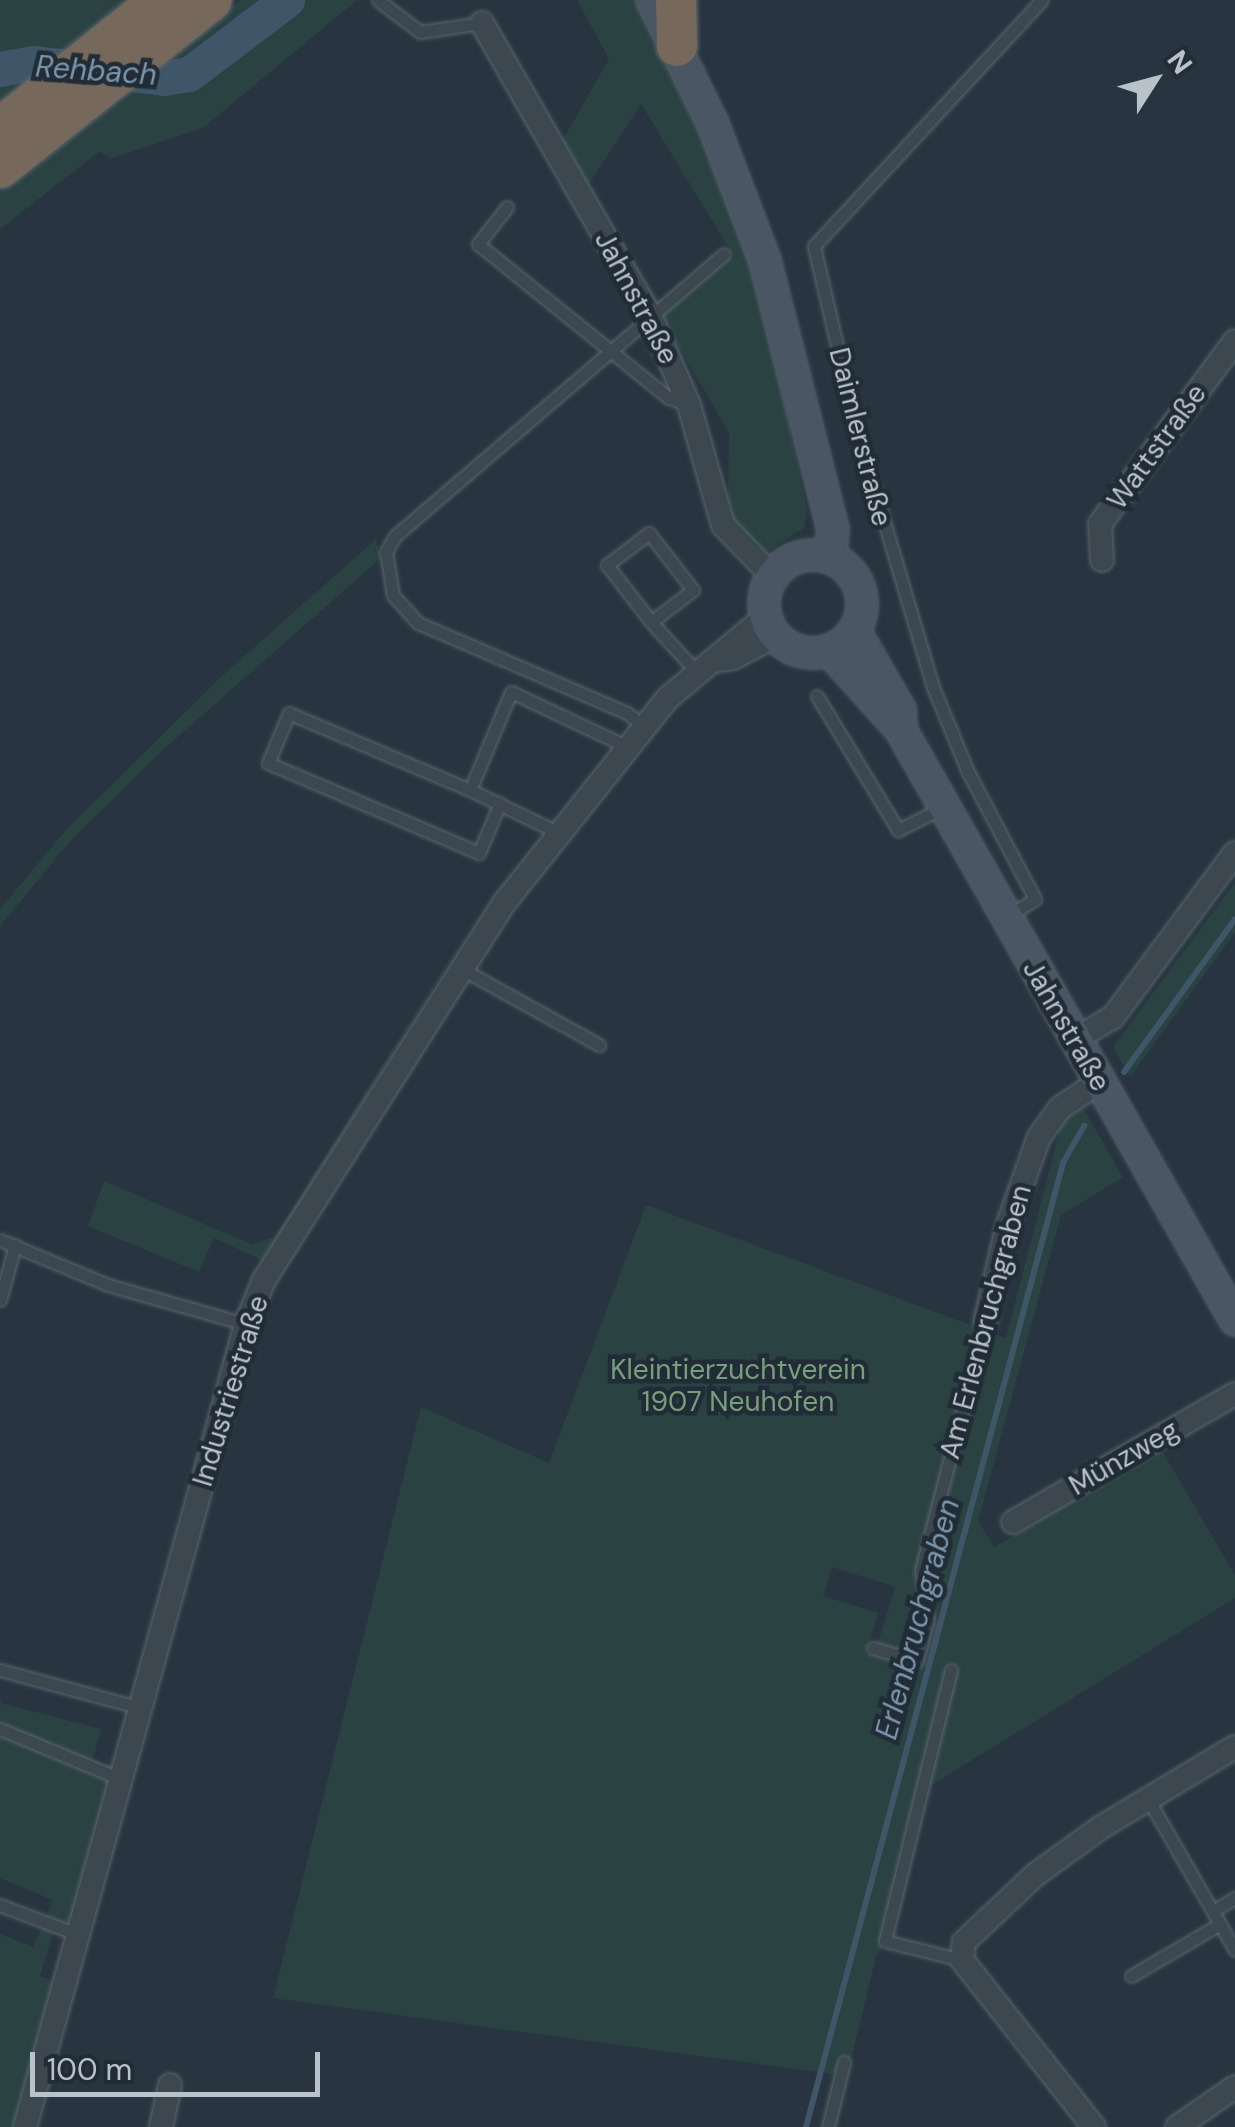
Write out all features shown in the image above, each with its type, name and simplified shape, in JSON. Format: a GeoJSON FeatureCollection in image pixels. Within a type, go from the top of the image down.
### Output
{"type":"FeatureCollection","features":[{"type":"Feature","properties":{"kind":"highway"},"geometry":{"type":"LineString","coordinates":[[0,168],[98,71],[160,0]]}},
{"type":"Feature","properties":{"kind":"highway"},"geometry":{"type":"LineString","coordinates":[[0,128],[56,84],[139,58],[212,0]]}},
{"type":"Feature","properties":{"kind":"highway"},"geometry":{"type":"LineString","coordinates":[[676,0],[677,46]]}},
{"type":"Feature","properties":{"kind":"street"},"geometry":{"type":"LineString","coordinates":[[652,0],[677,46],[765,261],[833,529],[818,557],[772,576],[770,627],[800,652],[829,650],[854,630],[860,589],[818,557]]}},
{"type":"Feature","properties":{"kind":"street","name":"Jahnstraße"},"geometry":{"type":"LineString","coordinates":[[482,23],[650,315],[689,405],[712,501],[736,544],[772,576]]}},
{"type":"Feature","properties":{"kind":"street","name":"Wattstraße"},"geometry":{"type":"LineString","coordinates":[[1102,560],[1100,524],[1235,341]]}},
{"type":"Feature","properties":{"kind":"street","name":"Industriestraße"},"geometry":{"type":"LineString","coordinates":[[25,2127],[246,1324],[264,1280],[458,967],[558,834],[644,727],[704,666],[770,627]]}},
{"type":"Feature","properties":{"kind":"street","name":"Jahnstraße"},"geometry":{"type":"LineString","coordinates":[[854,630],[900,710],[901,730]]}},
{"type":"Feature","properties":{"kind":"street","name":"Jahnstraße"},"geometry":{"type":"LineString","coordinates":[[829,650],[901,730],[1235,1320]]}},
{"type":"Feature","properties":{"kind":"street"},"geometry":{"type":"LineString","coordinates":[[1074,1040],[1113,1017],[1235,853]]}},
{"type":"Feature","properties":{"kind":"street","name":"Am Erlenbruchgraben"},"geometry":{"type":"LineString","coordinates":[[985,1323],[1008,1224],[1039,1137],[1060,1108],[1099,1082]]}},
{"type":"Feature","properties":{"kind":"street","name":"Münzweg"},"geometry":{"type":"LineString","coordinates":[[1013,1522],[1235,1394]]}},
{"type":"Feature","properties":{"kind":"street"},"geometry":{"type":"LineString","coordinates":[[1094,2127],[962,1960],[964,1942],[1035,1875],[1148,1798],[1235,1747]]}},
{"type":"Feature","properties":{"kind":"street"},"geometry":{"type":"LineString","coordinates":[[162,2127],[170,2085]]}},
{"type":"Feature","properties":{"kind":"street"},"geometry":{"type":"LineString","coordinates":[[1177,2127],[1235,2088]]}},
{"type":"Feature","properties":{"kind":"lane"},"geometry":{"type":"LineString","coordinates":[[378,0],[420,32],[482,23]]}},
{"type":"Feature","properties":{"kind":"lane","name":"Daimlerstraße"},"geometry":{"type":"LineString","coordinates":[[1005,918],[1035,899],[968,772],[932,687],[854,424],[814,246],[1042,0]]}},
{"type":"Feature","properties":{"kind":"lane"},"geometry":{"type":"LineString","coordinates":[[506,207],[478,244],[611,347],[669,398],[689,405]]}},
{"type":"Feature","properties":{"kind":"lane"},"geometry":{"type":"LineString","coordinates":[[644,727],[628,713],[418,623],[394,595],[385,564],[394,536],[724,254]]}},
{"type":"Feature","properties":{"kind":"lane"},"geometry":{"type":"LineString","coordinates":[[651,622],[693,590],[649,533],[607,565],[651,622],[704,666]]}},
{"type":"Feature","properties":{"kind":"lane"},"geometry":{"type":"LineString","coordinates":[[470,790],[511,692],[628,747]]}},
{"type":"Feature","properties":{"kind":"lane"},"geometry":{"type":"LineString","coordinates":[[816,696],[898,830],[942,808]]}},
{"type":"Feature","properties":{"kind":"lane"},"geometry":{"type":"LineString","coordinates":[[500,803],[479,853],[268,763],[289,713],[500,803],[558,834]]}},
{"type":"Feature","properties":{"kind":"lane"},"geometry":{"type":"LineString","coordinates":[[458,967],[599,1045]]}},
{"type":"Feature","properties":{"kind":"lane"},"geometry":{"type":"LineString","coordinates":[[0,1240],[108,1285],[246,1324]]}},
{"type":"Feature","properties":{"kind":"lane"},"geometry":{"type":"LineString","coordinates":[[0,1300],[15,1246]]}},
{"type":"Feature","properties":{"kind":"lane","name":"Am Erlenbruchgraben"},"geometry":{"type":"LineString","coordinates":[[873,1648],[917,1661],[928,1620],[921,1570],[985,1323]]}},
{"type":"Feature","properties":{"kind":"lane"},"geometry":{"type":"LineString","coordinates":[[0,1670],[142,1708]]}},
{"type":"Feature","properties":{"kind":"lane"},"geometry":{"type":"LineString","coordinates":[[950,1670],[885,1940],[962,1960]]}},
{"type":"Feature","properties":{"kind":"lane"},"geometry":{"type":"LineString","coordinates":[[0,1729],[122,1780]]}},
{"type":"Feature","properties":{"kind":"lane"},"geometry":{"type":"LineString","coordinates":[[1148,1798],[1235,1950]]}},
{"type":"Feature","properties":{"kind":"lane"},"geometry":{"type":"LineString","coordinates":[[1212,1911],[1235,1898]]}},
{"type":"Feature","properties":{"kind":"lane"},"geometry":{"type":"LineString","coordinates":[[0,1905],[79,1934]]}},
{"type":"Feature","properties":{"kind":"lane"},"geometry":{"type":"LineString","coordinates":[[1130,1976],[1220,1924]]}},
{"type":"Feature","properties":{"kind":"lane"},"geometry":{"type":"LineString","coordinates":[[828,2127],[844,2062]]}},
{"type":"Feature","properties":{"kind":"green space"},"geometry":{"type":"Polygon","coordinates":[[[0,0],[129,0],[0,102],[0,0]]]}},
{"type":"Feature","properties":{"kind":"green space"},"geometry":{"type":"Polygon","coordinates":[[[240,0],[357,0],[203,128],[110,159],[100,151],[0,229],[0,189],[240,0]]]}},
{"type":"Feature","properties":{"kind":"green space"},"geometry":{"type":"Polygon","coordinates":[[[577,0],[636,0],[724,172],[763,303],[807,510],[804,528],[768,551],[736,528],[728,500],[729,433],[660,314],[733,255],[641,104],[587,187],[561,143],[609,59],[577,0]]]}},
{"type":"Feature","properties":{"kind":"green space"},"geometry":{"type":"Polygon","coordinates":[[[376,539],[381,558],[166,747],[72,839],[0,926],[0,909],[65,831],[223,675],[376,539]]]}},
{"type":"Feature","properties":{"kind":"green space"},"geometry":{"type":"Polygon","coordinates":[[[1235,882],[1235,932],[1130,1077],[1113,1047],[1235,882]]]}},
{"type":"Feature","properties":{"kind":"green space"},"geometry":{"type":"Polygon","coordinates":[[[488,898],[264,1261],[214,1238],[199,1272],[88,1226],[104,1181],[253,1245],[275,1236],[488,898]]]}},
{"type":"Feature","properties":{"kind":"green space","name":"Kleintierzuchtverein 1907 Neuhofen"},"geometry":{"type":"Polygon","coordinates":[[[1083,1108],[1123,1177],[1061,1215],[978,1521],[994,1547],[1161,1449],[1235,1575],[1235,1598],[930,1786],[892,1936],[876,1957],[847,2076],[273,1998],[421,1407],[549,1463],[646,1205],[1006,1338],[1062,1121],[1083,1108]],[[832,1567],[823,1596],[878,1613],[866,1653],[874,1656],[895,1587],[832,1567]]]}},
{"type":"Feature","properties":{"kind":"green space"},"geometry":{"type":"Polygon","coordinates":[[[0,1692],[1,1703],[101,1729],[93,1759],[114,1768],[66,1937],[53,1934],[40,1976],[57,1982],[15,2127],[0,2127],[0,1934],[33,1947],[53,1900],[0,1878],[0,1692]]]}},
{"type":"Feature","properties":{"kind":"waterway","name":"Rehbach"},"geometry":{"type":"LineString","coordinates":[[0,69],[33,63],[164,78],[189,74],[287,0]]}},
{"type":"Feature","properties":{"kind":"waterway","name":"Erlenbruchgraben"},"geometry":{"type":"LineString","coordinates":[[1124,1072],[1235,919]]}},
{"type":"Feature","properties":{"kind":"waterway","name":"Erlenbruchgraben"},"geometry":{"type":"LineString","coordinates":[[806,2127],[1063,1163],[1084,1126]]}}]}
